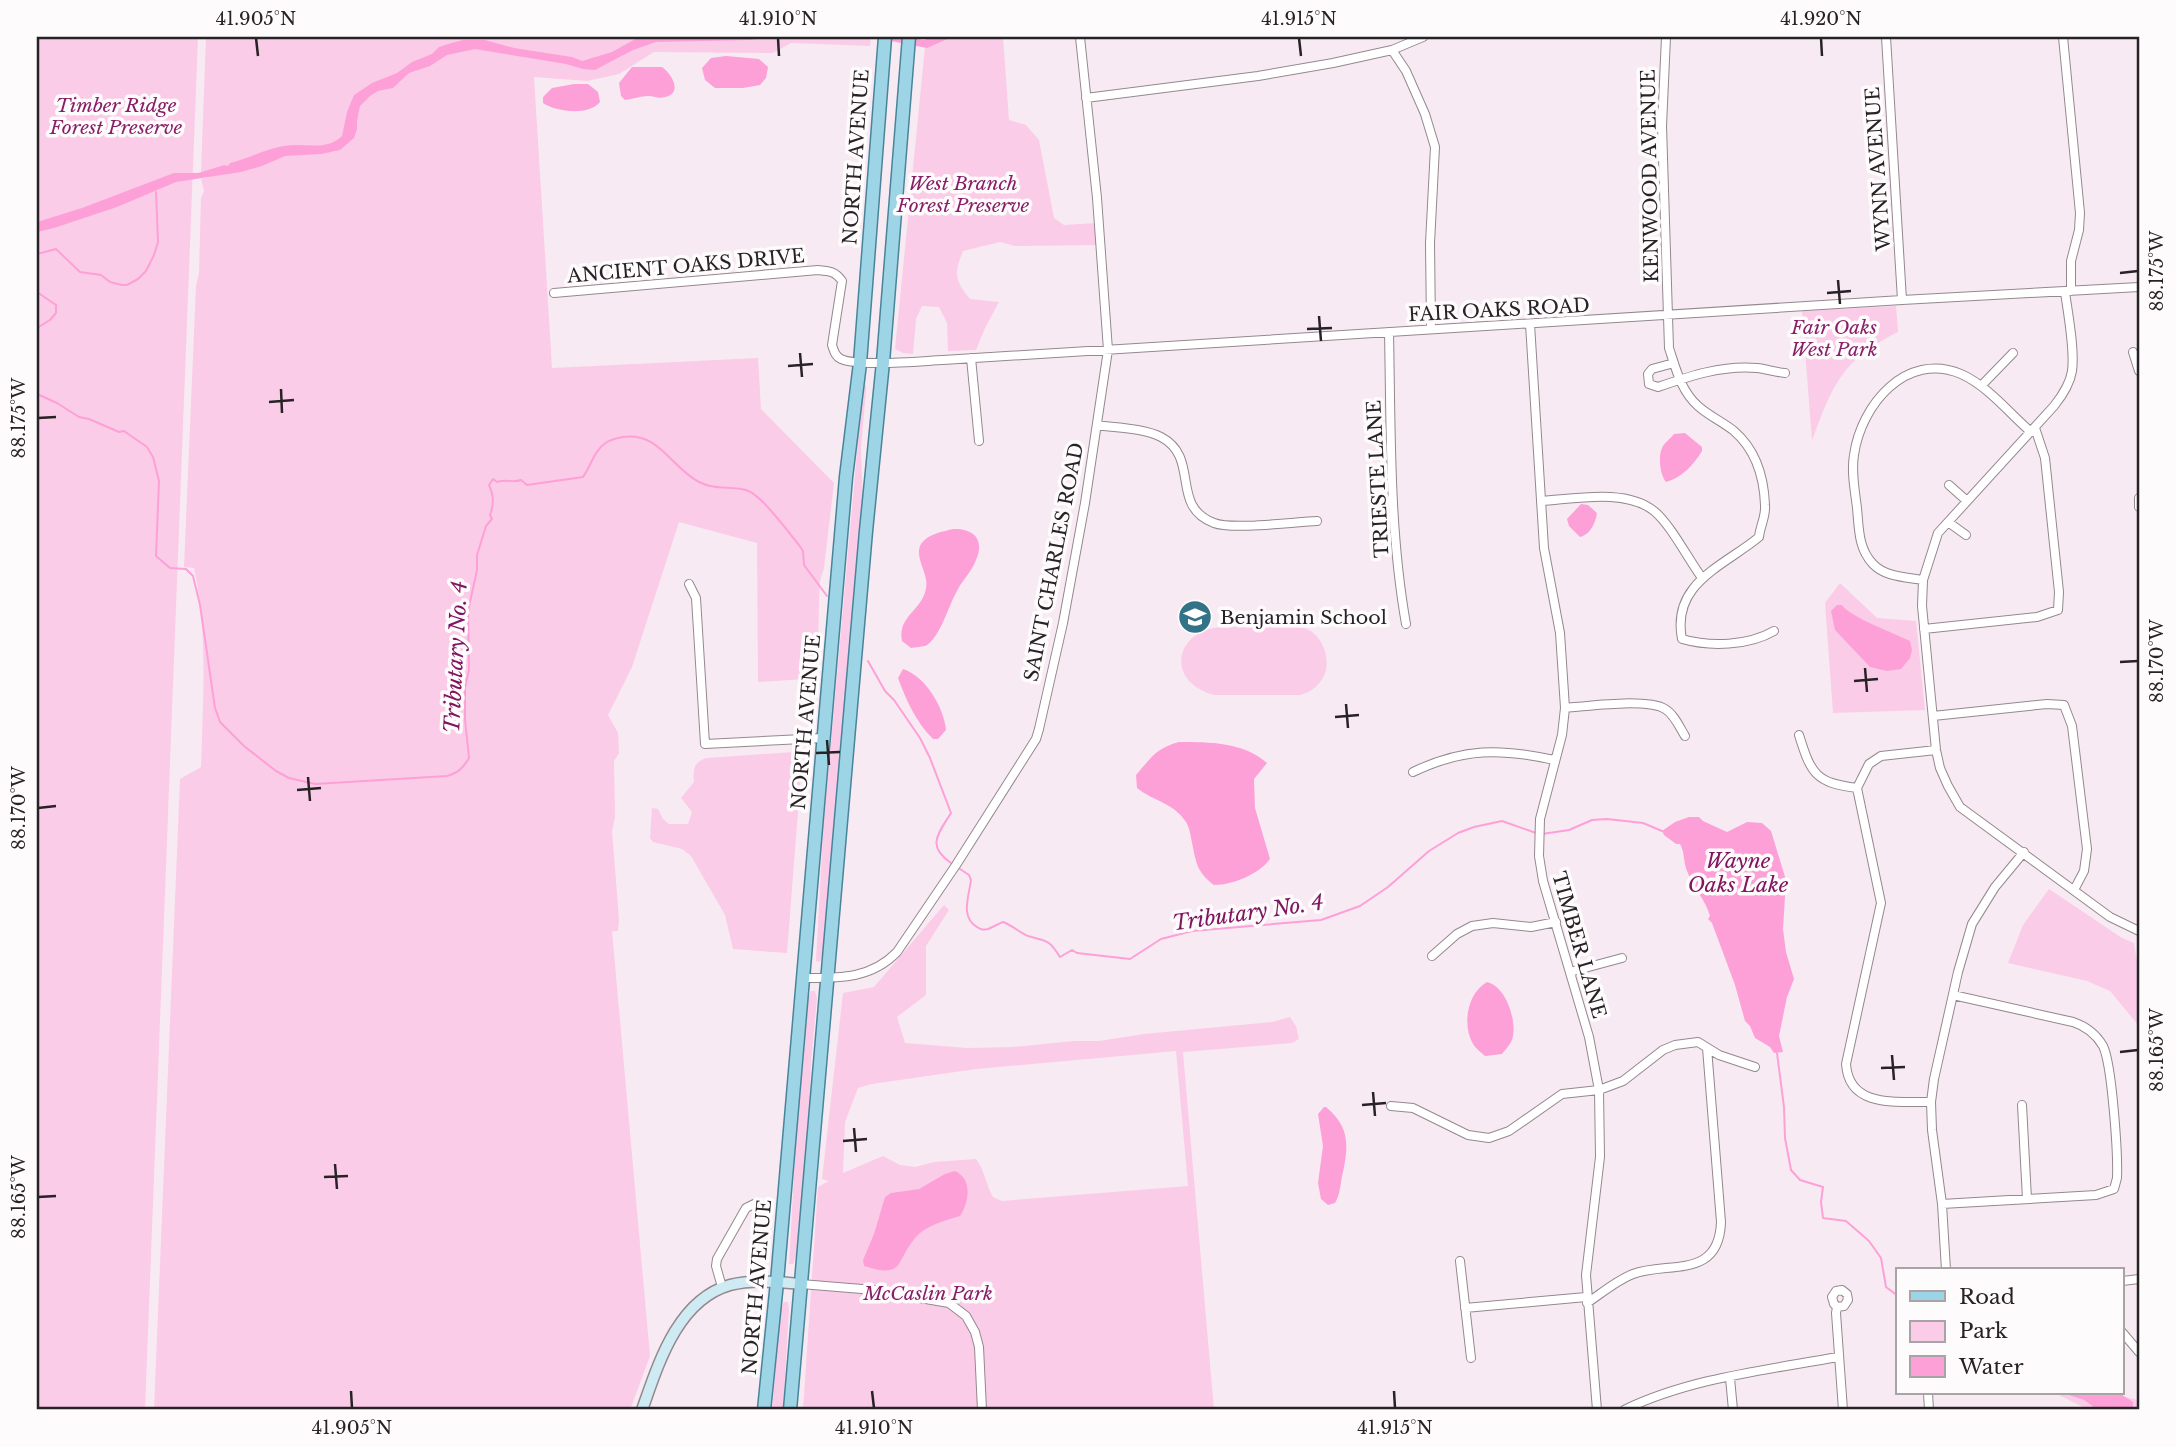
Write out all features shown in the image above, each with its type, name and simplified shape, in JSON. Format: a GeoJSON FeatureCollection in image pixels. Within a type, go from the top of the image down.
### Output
{"type":"FeatureCollection","features":[{"type":"Feature","properties":{"kind":"main road","name":"NORTH AVENUE"},"geometry":{"type":"LineString","coordinates":[[764,1410],[846,477],[860,363],[885,37]]}},
{"type":"Feature","properties":{"kind":"main road"},"geometry":{"type":"LineString","coordinates":[[790,1410],[883,362],[909,37]]}},
{"type":"Feature","properties":{"kind":"street","name":"SAINT CHARLES ROAD"},"geometry":{"type":"LineString","coordinates":[[804,978],[864,973],[876,969],[897,952],[1036,738],[1063,623],[1085,503],[1108,349],[1097,198],[1080,37]]}},
{"type":"Feature","properties":{"kind":"street"},"geometry":{"type":"LineString","coordinates":[[1086,98],[1333,64],[1392,50],[1423,37]]}},
{"type":"Feature","properties":{"kind":"street","name":"KENWOOD AVENUE"},"geometry":{"type":"LineString","coordinates":[[1666,37],[1662,126],[1669,348],[1679,380]]}},
{"type":"Feature","properties":{"kind":"street","name":"WYNN AVENUE"},"geometry":{"type":"LineString","coordinates":[[1886,37],[1902,300]]}},
{"type":"Feature","properties":{"kind":"street"},"geometry":{"type":"LineString","coordinates":[[2063,37],[2080,213],[2068,291],[2072,371],[2060,398],[1938,533],[1923,580],[1922,606],[1936,750],[1944,778],[1960,807],[2116,920],[2139,931]]}},
{"type":"Feature","properties":{"kind":"street"},"geometry":{"type":"LineString","coordinates":[[1392,50],[1406,71],[1425,114],[1435,147],[1430,329]]}},
{"type":"Feature","properties":{"kind":"street","name":"ANCIENT OAKS DRIVE"},"geometry":{"type":"LineString","coordinates":[[554,293],[830,271],[842,281],[832,345],[835,355],[843,360],[860,363]]}},
{"type":"Feature","properties":{"kind":"street","name":"FAIR OAKS ROAD"},"geometry":{"type":"LineString","coordinates":[[860,363],[2139,287]]}},
{"type":"Feature","properties":{"kind":"street","name":"TIMBER LANE"},"geometry":{"type":"LineString","coordinates":[[1531,324],[1545,557],[1560,633],[1565,709],[1562,735],[1543,802],[1539,835],[1541,867],[1589,1037],[1599,1090],[1600,1143],[1587,1263],[1587,1300],[1597,1410]]}},
{"type":"Feature","properties":{"kind":"street","name":"TRIESTE LANE"},"geometry":{"type":"LineString","coordinates":[[1389,332],[1392,499],[1400,592],[1406,624]]}},
{"type":"Feature","properties":{"kind":"street"},"geometry":{"type":"LineString","coordinates":[[2133,352],[2139,371]]}},
{"type":"Feature","properties":{"kind":"street"},"geometry":{"type":"LineString","coordinates":[[1981,386],[2013,353]]}},
{"type":"Feature","properties":{"kind":"street"},"geometry":{"type":"LineString","coordinates":[[971,358],[979,441]]}},
{"type":"Feature","properties":{"kind":"street"},"geometry":{"type":"LineString","coordinates":[[1674,363],[1652,369],[1647,379],[1649,384],[1658,387],[1713,370],[1754,368],[1785,373]]}},
{"type":"Feature","properties":{"kind":"street"},"geometry":{"type":"LineString","coordinates":[[1923,580],[1887,573],[1874,565],[1863,549],[1853,467],[1857,440],[1872,407],[1882,393],[1908,374],[1930,369],[1948,370],[1981,386],[2033,430],[2045,458],[2059,592],[2058,610],[2037,617],[1924,629]]}},
{"type":"Feature","properties":{"kind":"street"},"geometry":{"type":"LineString","coordinates":[[1679,380],[1698,406],[1735,432],[1744,442],[1759,469],[1765,516],[1759,537],[1702,578],[1687,598],[1680,616],[1682,639],[1702,644],[1742,642],[1774,631]]}},
{"type":"Feature","properties":{"kind":"street"},"geometry":{"type":"LineString","coordinates":[[1097,425],[1152,433],[1173,444],[1183,461],[1185,486],[1190,503],[1199,516],[1211,522],[1227,526],[1317,521]]}},
{"type":"Feature","properties":{"kind":"street"},"geometry":{"type":"LineString","coordinates":[[1949,485],[1967,501]]}},
{"type":"Feature","properties":{"kind":"street"},"geometry":{"type":"LineString","coordinates":[[1541,501],[1612,497],[1642,503],[1654,511],[1667,526],[1702,578]]}},
{"type":"Feature","properties":{"kind":"street"},"geometry":{"type":"LineString","coordinates":[[2139,498],[2139,507]]}},
{"type":"Feature","properties":{"kind":"street"},"geometry":{"type":"LineString","coordinates":[[1948,522],[1966,536]]}},
{"type":"Feature","properties":{"kind":"street"},"geometry":{"type":"LineString","coordinates":[[689,584],[696,598],[705,744],[823,738]]}},
{"type":"Feature","properties":{"kind":"street"},"geometry":{"type":"LineString","coordinates":[[1565,709],[1645,704],[1665,709],[1676,720],[1685,736]]}},
{"type":"Feature","properties":{"kind":"street"},"geometry":{"type":"LineString","coordinates":[[1933,716],[2047,704],[2064,705],[2072,726],[2087,849],[2084,872],[2074,890]]}},
{"type":"Feature","properties":{"kind":"street"},"geometry":{"type":"LineString","coordinates":[[1799,735],[1811,767],[1818,775],[1832,784],[1857,788]]}},
{"type":"Feature","properties":{"kind":"street"},"geometry":{"type":"LineString","coordinates":[[1931,1102],[1878,1100],[1850,1092],[1846,1070],[1881,903],[1857,788],[1869,764],[1881,756],[1936,750]]}},
{"type":"Feature","properties":{"kind":"street"},"geometry":{"type":"LineString","coordinates":[[1413,772],[1442,759],[1485,751],[1513,752],[1554,760]]}},
{"type":"Feature","properties":{"kind":"street"},"geometry":{"type":"LineString","coordinates":[[1946,1268],[1932,1130],[1931,1102],[1937,1068],[1958,972],[1972,924],[1991,893],[2024,852]]}},
{"type":"Feature","properties":{"kind":"street"},"geometry":{"type":"LineString","coordinates":[[1432,956],[1457,934],[1472,926],[1493,923],[1531,927],[1556,922]]}},
{"type":"Feature","properties":{"kind":"street"},"geometry":{"type":"LineString","coordinates":[[1570,972],[1622,958]]}},
{"type":"Feature","properties":{"kind":"street"},"geometry":{"type":"LineString","coordinates":[[1941,1204],[2096,1195],[2114,1189],[2117,1170],[2107,1057],[2098,1039],[2079,1024],[1953,995]]}},
{"type":"Feature","properties":{"kind":"street"},"geometry":{"type":"LineString","coordinates":[[1391,1106],[1413,1108],[1468,1135],[1489,1138],[1509,1131],[1562,1094],[1599,1090],[1623,1081],[1663,1050],[1675,1045],[1698,1042],[1719,1055],[1755,1067]]}},
{"type":"Feature","properties":{"kind":"street"},"geometry":{"type":"LineString","coordinates":[[1465,1308],[1587,1300],[1634,1273],[1682,1268],[1696,1264],[1711,1253],[1718,1240],[1721,1222],[1707,1048]]}},
{"type":"Feature","properties":{"kind":"street"},"geometry":{"type":"LineString","coordinates":[[2022,1105],[2027,1199]]}},
{"type":"Feature","properties":{"kind":"street"},"geometry":{"type":"LineString","coordinates":[[722,1287],[716,1266],[717,1259],[746,1208],[758,1202]]}},
{"type":"Feature","properties":{"kind":"street"},"geometry":{"type":"LineString","coordinates":[[1460,1261],[1471,1358]]}},
{"type":"Feature","properties":{"kind":"street"},"geometry":{"type":"LineString","coordinates":[[642,1410],[666,1349],[680,1324],[695,1307],[722,1287],[742,1282],[777,1282],[874,1290],[949,1303],[966,1316],[975,1332],[979,1348],[982,1410]]}},
{"type":"Feature","properties":{"kind":"street"},"geometry":{"type":"LineString","coordinates":[[1837,1307],[1843,1410]]}},
{"type":"Feature","properties":{"kind":"street"},"geometry":{"type":"LineString","coordinates":[[2124,1334],[2139,1352]]}},
{"type":"Feature","properties":{"kind":"street"},"geometry":{"type":"LineString","coordinates":[[1624,1410],[1671,1391],[1838,1357]]}},
{"type":"Feature","properties":{"kind":"street"},"geometry":{"type":"LineString","coordinates":[[1730,1378],[1733,1410]]}},
{"type":"Feature","properties":{"kind":"green space","name":"Timber Ridge Forest Preserve"},"geometry":{"type":"Polygon","coordinates":[[[37,37],[198,37],[145,1410],[37,1410],[37,37]]]}},
{"type":"Feature","properties":{"kind":"green space","name":"Timber Ridge Forest Preserve"},"geometry":{"type":"Polygon","coordinates":[[[206,37],[871,37],[870,46],[791,43],[773,53],[654,52],[619,74],[587,81],[534,77],[552,368],[758,358],[761,409],[834,483],[824,568],[820,581],[818,653],[812,686],[808,685],[806,679],[758,682],[757,543],[679,522],[632,667],[608,715],[618,733],[619,753],[614,761],[615,817],[612,831],[619,919],[618,931],[612,931],[650,1356],[630,1410],[154,1410],[180,779],[201,767],[204,667],[201,617],[194,568],[184,567],[196,286],[199,273],[201,198],[204,191],[201,179],[221,174],[224,165],[201,172],[206,37]]]}},
{"type":"Feature","properties":{"kind":"green space","name":"West Branch Forest Preserve"},"geometry":{"type":"Polygon","coordinates":[[[926,37],[1003,37],[1009,120],[1026,125],[1039,140],[1054,218],[1064,225],[1096,223],[1098,245],[1015,246],[1000,242],[963,251],[957,276],[965,292],[970,299],[999,302],[976,350],[948,351],[947,323],[939,307],[922,306],[916,319],[913,354],[895,349],[926,37]]]}},
{"type":"Feature","properties":{"kind":"green space","name":"Fair Oaks West Park"},"geometry":{"type":"Polygon","coordinates":[[[1896,306],[1898,332],[1864,353],[1842,376],[1826,404],[1812,441],[1802,311],[1896,306]]]}},
{"type":"Feature","properties":{"kind":"green space"},"geometry":{"type":"Polygon","coordinates":[[[863,385],[866,385],[866,391],[861,448],[863,507],[825,946],[820,962],[816,961],[823,832],[863,385]]]}},
{"type":"Feature","properties":{"kind":"green space"},"geometry":{"type":"Polygon","coordinates":[[[1840,583],[1877,618],[1916,621],[1925,710],[1833,713],[1825,603],[1840,583]]]}},
{"type":"Feature","properties":{"kind":"green space"},"geometry":{"type":"Polygon","coordinates":[[[1277,625],[1307,629],[1317,636],[1323,646],[1326,658],[1325,675],[1309,692],[1300,695],[1214,695],[1199,689],[1188,680],[1182,669],[1181,658],[1192,638],[1204,631],[1220,627],[1277,625]]]}},
{"type":"Feature","properties":{"kind":"green space"},"geometry":{"type":"Polygon","coordinates":[[[801,753],[802,760],[787,953],[733,949],[725,915],[691,856],[682,849],[653,842],[650,838],[652,808],[658,809],[669,824],[688,824],[692,812],[681,798],[694,782],[698,762],[706,758],[801,753]]]}},
{"type":"Feature","properties":{"kind":"green space"},"geometry":{"type":"Polygon","coordinates":[[[2049,889],[2122,938],[2134,943],[2139,974],[2139,1026],[2110,991],[2087,981],[2008,963],[2023,925],[2049,889]]]}},
{"type":"Feature","properties":{"kind":"green space","name":"McCaslin Park"},"geometry":{"type":"Polygon","coordinates":[[[944,905],[949,910],[926,946],[926,995],[897,1017],[905,1043],[967,1048],[1013,1047],[1099,1041],[1272,1022],[1290,1017],[1296,1026],[1299,1039],[1292,1043],[1183,1052],[1214,1410],[803,1410],[818,1187],[829,1181],[822,1179],[843,993],[874,987],[944,905]],[[1176,1051],[976,1069],[872,1084],[858,1088],[845,1122],[843,1173],[883,1156],[900,1165],[915,1167],[934,1162],[976,1159],[993,1197],[1002,1201],[1188,1186],[1176,1051]]]}},
{"type":"Feature","properties":{"kind":"green space"},"geometry":{"type":"Polygon","coordinates":[[[811,991],[815,991],[817,998],[809,1124],[798,1249],[793,1264],[789,1264],[796,1137],[808,999],[811,991]]]}},
{"type":"Feature","properties":{"kind":"green space"},"geometry":{"type":"Polygon","coordinates":[[[784,1302],[788,1302],[789,1310],[783,1410],[772,1410],[781,1309],[784,1302]]]}},
{"type":"Feature","properties":{"kind":"green space"},"geometry":{"type":"Polygon","coordinates":[[[2057,1394],[2120,1394],[2139,1400],[2139,1410],[2089,1410],[2057,1394]]]}},
{"type":"Feature","properties":{"kind":"water"},"geometry":{"type":"Polygon","coordinates":[[[639,37],[774,37],[656,42],[633,50],[595,70],[475,49],[447,55],[430,66],[409,73],[393,88],[370,96],[360,106],[354,138],[340,150],[285,156],[241,172],[176,182],[117,207],[37,232],[37,222],[174,173],[198,173],[228,166],[230,163],[284,146],[322,145],[336,141],[342,136],[354,95],[448,44],[463,40],[485,40],[582,61],[612,52],[639,37]]]}},
{"type":"Feature","properties":{"kind":"water"},"geometry":{"type":"Polygon","coordinates":[[[870,37],[924,40],[952,37],[927,48],[870,37]]]}},
{"type":"Feature","properties":{"kind":"water"},"geometry":{"type":"Polygon","coordinates":[[[726,56],[759,59],[768,67],[766,78],[760,85],[715,88],[705,80],[702,68],[711,58],[726,56]]]}},
{"type":"Feature","properties":{"kind":"water"},"geometry":{"type":"Polygon","coordinates":[[[632,67],[662,67],[674,83],[674,92],[663,98],[645,96],[625,100],[621,96],[619,83],[632,67]]]}},
{"type":"Feature","properties":{"kind":"water"},"geometry":{"type":"Polygon","coordinates":[[[588,84],[598,92],[600,102],[581,111],[556,109],[543,103],[543,97],[552,88],[588,84]]]}},
{"type":"Feature","properties":{"kind":"water"},"geometry":{"type":"Polygon","coordinates":[[[1685,433],[1702,447],[1702,451],[1687,470],[1666,482],[1660,466],[1662,448],[1674,434],[1685,433]]]}},
{"type":"Feature","properties":{"kind":"water"},"geometry":{"type":"Polygon","coordinates":[[[1581,504],[1588,505],[1597,513],[1592,528],[1580,537],[1569,526],[1567,519],[1581,504]]]}},
{"type":"Feature","properties":{"kind":"water"},"geometry":{"type":"Polygon","coordinates":[[[953,529],[967,531],[976,537],[979,547],[976,560],[958,589],[936,635],[927,645],[911,648],[902,641],[901,632],[924,596],[926,588],[926,577],[919,556],[920,546],[930,536],[953,529]]]}},
{"type":"Feature","properties":{"kind":"water"},"geometry":{"type":"Polygon","coordinates":[[[1837,605],[1842,605],[1862,619],[1910,641],[1910,658],[1901,669],[1887,671],[1870,667],[1835,630],[1831,611],[1837,605]]]}},
{"type":"Feature","properties":{"kind":"water"},"geometry":{"type":"Polygon","coordinates":[[[903,669],[926,685],[942,712],[946,730],[938,739],[933,739],[927,732],[908,702],[898,678],[903,669]]]}},
{"type":"Feature","properties":{"kind":"water"},"geometry":{"type":"Polygon","coordinates":[[[1179,742],[1237,747],[1267,763],[1254,779],[1255,808],[1270,859],[1245,878],[1214,885],[1208,880],[1195,859],[1186,822],[1176,810],[1137,788],[1136,775],[1150,759],[1165,747],[1179,742]]]}},
{"type":"Feature","properties":{"kind":"water","name":"Wayne Oaks Lake"},"geometry":{"type":"Polygon","coordinates":[[[1689,817],[1699,817],[1727,832],[1747,822],[1762,823],[1771,831],[1786,880],[1783,929],[1794,979],[1787,997],[1779,1036],[1783,1052],[1774,1053],[1770,1047],[1755,1038],[1745,1021],[1735,985],[1712,923],[1708,919],[1708,910],[1687,871],[1682,847],[1662,831],[1689,817]]]}},
{"type":"Feature","properties":{"kind":"water"},"geometry":{"type":"Polygon","coordinates":[[[1487,982],[1500,990],[1505,997],[1512,1015],[1513,1033],[1511,1042],[1502,1054],[1485,1056],[1473,1044],[1467,1019],[1471,1001],[1480,987],[1487,982]]]}},
{"type":"Feature","properties":{"kind":"water"},"geometry":{"type":"Polygon","coordinates":[[[1324,1107],[1339,1121],[1346,1144],[1338,1195],[1335,1203],[1328,1205],[1321,1199],[1318,1183],[1323,1146],[1318,1114],[1324,1107]]]}},
{"type":"Feature","properties":{"kind":"water"},"geometry":{"type":"Polygon","coordinates":[[[955,1171],[965,1180],[968,1192],[966,1205],[960,1216],[924,1230],[893,1269],[877,1270],[864,1266],[863,1260],[885,1197],[891,1193],[919,1189],[955,1171]]]}},
{"type":"Feature","properties":{"kind":"water"},"geometry":{"type":"Polygon","coordinates":[[[2066,1394],[2121,1394],[2133,1402],[2133,1410],[2098,1410],[2084,1400],[2066,1394]]]}},
{"type":"Feature","properties":{"kind":"waterway"},"geometry":{"type":"LineString","coordinates":[[37,254],[56,249],[80,272],[101,275],[110,282],[127,285],[146,271],[154,255],[158,242],[156,192]]}},
{"type":"Feature","properties":{"kind":"waterway"},"geometry":{"type":"LineString","coordinates":[[37,292],[56,305],[56,313],[37,328]]}},
{"type":"Feature","properties":{"kind":"waterway","name":"Tributary No. 4"},"geometry":{"type":"LineString","coordinates":[[37,394],[79,417],[119,432],[124,431],[147,447],[153,457],[159,481],[156,556],[170,568],[186,569],[193,576],[200,605],[215,708],[220,722],[244,746],[289,778],[315,784],[447,776],[457,772],[467,762],[469,758],[465,687],[469,670],[468,611],[477,570],[477,555],[486,526],[492,519],[490,515],[493,496],[489,485],[493,479],[497,482],[521,480],[527,485],[583,477],[596,454],[607,442],[623,437],[646,440],[656,445],[699,482],[746,490],[759,498],[799,545],[803,551],[804,565],[827,596]]}},
{"type":"Feature","properties":{"kind":"waterway","name":"Tributary No. 4"},"geometry":{"type":"LineString","coordinates":[[868,661],[885,691],[920,738],[930,758],[951,813],[939,834],[937,845],[943,857],[951,863]]}},
{"type":"Feature","properties":{"kind":"waterway","name":"Tributary No. 4"},"geometry":{"type":"LineString","coordinates":[[1542,834],[1569,830],[1592,820],[1607,819],[1643,823],[1662,831]]}},
{"type":"Feature","properties":{"kind":"waterway","name":"Tributary No. 4"},"geometry":{"type":"LineString","coordinates":[[960,869],[969,875],[971,880],[967,912],[972,923],[980,929],[988,929],[1003,922],[1025,935],[1047,942],[1060,957],[1072,950],[1077,953],[1130,959],[1161,939],[1192,931],[1321,920],[1360,906],[1388,887],[1429,851],[1458,833],[1474,827],[1502,821],[1536,833]]}},
{"type":"Feature","properties":{"kind":"waterway","name":"Tributary No. 4"},"geometry":{"type":"LineString","coordinates":[[1777,1053],[1785,1138],[1791,1170],[1800,1180],[1823,1187],[1823,1218],[1846,1221],[1869,1241],[1881,1258],[1886,1287],[1896,1294]]}},
{"type":"Feature","properties":{"kind":"place","name":"Benjamin School"},"geometry":{"type":"Point","coordinates":[1195,617]}}]}
